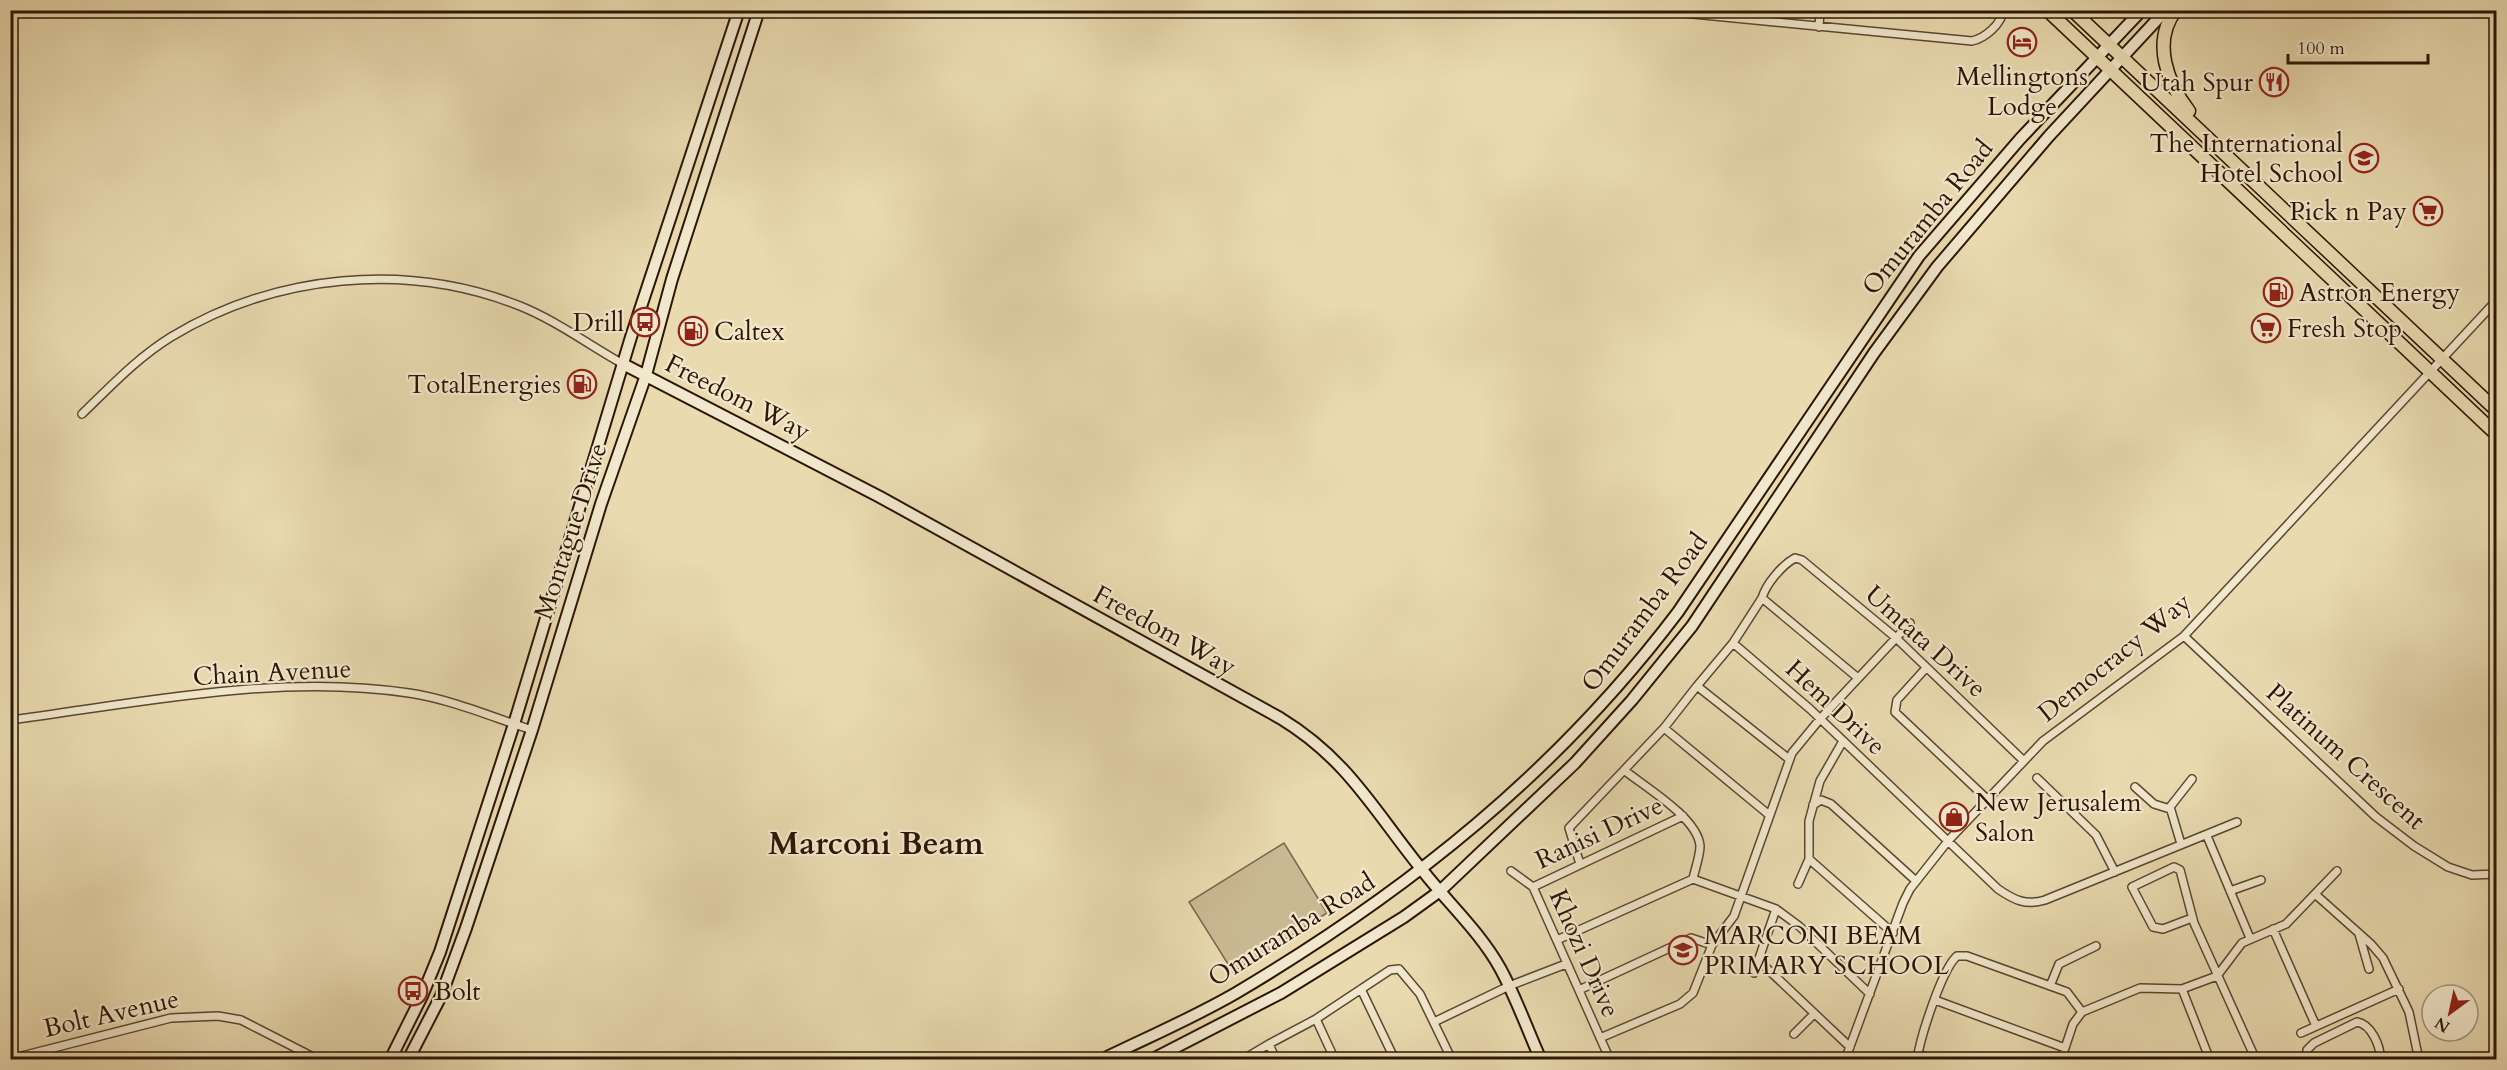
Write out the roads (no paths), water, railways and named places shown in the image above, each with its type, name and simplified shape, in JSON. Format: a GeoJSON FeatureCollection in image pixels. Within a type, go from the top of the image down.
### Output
{"type":"FeatureCollection","features":[{"type":"Feature","properties":{"kind":"main road","name":"Montague Drive"},"geometry":{"type":"LineString","coordinates":[[390,1059],[422,996],[440,952],[514,724],[623,364],[739,10]]}},
{"type":"Feature","properties":{"kind":"main road","name":"Montague Drive"},"geometry":{"type":"LineString","coordinates":[[408,1059],[441,996],[532,730],[601,504],[646,375],[672,279],[759,10]]}},
{"type":"Feature","properties":{"kind":"main road"},"geometry":{"type":"LineString","coordinates":[[2048,10],[2097,59],[2496,434]]}},
{"type":"Feature","properties":{"kind":"main road"},"geometry":{"type":"LineString","coordinates":[[2072,10],[2496,410]]}},
{"type":"Feature","properties":{"kind":"main road","name":"Omuramba Road"},"geometry":{"type":"LineString","coordinates":[[1101,1059],[1234,994],[1422,870],[1533,775],[1608,699],[1645,656],[1731,535],[1907,272],[2012,147],[2142,10]]}},
{"type":"Feature","properties":{"kind":"main road","name":"Omuramba Road"},"geometry":{"type":"LineString","coordinates":[[1151,1059],[1281,993],[1404,917],[1440,891],[1575,763],[1692,626],[1874,353],[1937,267],[2049,136],[2166,10]]}},
{"type":"Feature","properties":{"kind":"main road"},"geometry":{"type":"LineString","coordinates":[[2176,10],[2165,36],[2168,77],[2182,102],[2211,140]]}},
{"type":"Feature","properties":{"kind":"main road","name":"Freedom Way"},"geometry":{"type":"LineString","coordinates":[[623,364],[879,497],[1292,725],[1349,773],[1422,870],[1490,952],[1509,986],[1541,1059]]}},
{"type":"Feature","properties":{"kind":"street"},"geometry":{"type":"LineString","coordinates":[[1652,10],[1972,41],[1993,29],[2003,13]]}},
{"type":"Feature","properties":{"kind":"street"},"geometry":{"type":"LineString","coordinates":[[1818,27],[1820,10]]}},
{"type":"Feature","properties":{"kind":"street"},"geometry":{"type":"LineString","coordinates":[[82,414],[126,370],[170,338],[209,316],[250,299],[336,282],[404,279],[447,284],[489,294],[538,314],[623,364]]}},
{"type":"Feature","properties":{"kind":"street","name":"Democracy Way"},"geometry":{"type":"LineString","coordinates":[[1845,1059],[1903,903],[1916,880],[1948,841],[2043,741],[2184,636],[2496,301]]}},
{"type":"Feature","properties":{"kind":"street","name":"Umtata Drive"},"geometry":{"type":"LineString","coordinates":[[1762,598],[1771,582],[1795,558],[1802,560],[1895,637],[2024,761]]}},
{"type":"Feature","properties":{"kind":"street"},"geometry":{"type":"LineString","coordinates":[[1580,864],[1569,828],[1664,728],[1732,643],[1762,598],[1858,678]]}},
{"type":"Feature","properties":{"kind":"street"},"geometry":{"type":"LineString","coordinates":[[1600,1038],[1688,998],[1696,986],[1712,945],[1734,916],[1789,759],[1820,719],[1910,623]]}},
{"type":"Feature","properties":{"kind":"street","name":"Platinum Crescent"},"geometry":{"type":"LineString","coordinates":[[2184,636],[2383,823],[2448,867],[2472,875],[2496,874]]}},
{"type":"Feature","properties":{"kind":"street","name":"Hem Drive"},"geometry":{"type":"LineString","coordinates":[[1732,643],[1820,719],[1998,889],[2021,902],[2032,904],[2045,900],[2237,822]]}},
{"type":"Feature","properties":{"kind":"street"},"geometry":{"type":"LineString","coordinates":[[1926,668],[1897,700],[1895,712],[1987,799]]}},
{"type":"Feature","properties":{"kind":"street"},"geometry":{"type":"LineString","coordinates":[[1696,686],[1789,759]]}},
{"type":"Feature","properties":{"kind":"street","name":"Chain Avenue"},"geometry":{"type":"LineString","coordinates":[[10,720],[235,690],[337,687],[412,693],[532,730]]}},
{"type":"Feature","properties":{"kind":"street"},"geometry":{"type":"LineString","coordinates":[[1664,728],[1768,814]]}},
{"type":"Feature","properties":{"kind":"street"},"geometry":{"type":"LineString","coordinates":[[1798,884],[1809,859],[1809,821],[1813,805],[1825,770],[1843,741]]}},
{"type":"Feature","properties":{"kind":"street"},"geometry":{"type":"LineString","coordinates":[[1624,770],[1683,816],[1694,830],[1700,847],[1693,879]]}},
{"type":"Feature","properties":{"kind":"street"},"geometry":{"type":"LineString","coordinates":[[2037,778],[2097,835],[2115,872]]}},
{"type":"Feature","properties":{"kind":"street"},"geometry":{"type":"LineString","coordinates":[[2181,843],[2170,809],[2172,802],[2192,779]]}},
{"type":"Feature","properties":{"kind":"street"},"geometry":{"type":"LineString","coordinates":[[2135,787],[2154,804],[2170,809]]}},
{"type":"Feature","properties":{"kind":"street"},"geometry":{"type":"LineString","coordinates":[[1813,805],[1821,800],[1831,804],[1916,880]]}},
{"type":"Feature","properties":{"kind":"street","name":"Ranisi Drive"},"geometry":{"type":"LineString","coordinates":[[1533,887],[1683,816]]}},
{"type":"Feature","properties":{"kind":"street"},"geometry":{"type":"LineString","coordinates":[[2207,836],[2250,939]]}},
{"type":"Feature","properties":{"kind":"street"},"geometry":{"type":"LineString","coordinates":[[1809,859],[1893,933]]}},
{"type":"Feature","properties":{"kind":"street"},"geometry":{"type":"LineString","coordinates":[[2192,918],[2163,929],[2153,927],[2132,887],[2177,868],[2180,870],[2192,918],[2256,1059]]}},
{"type":"Feature","properties":{"kind":"street","name":"Khozi Drive"},"geometry":{"type":"LineString","coordinates":[[1511,871],[1533,887],[1610,1059]]}},
{"type":"Feature","properties":{"kind":"street"},"geometry":{"type":"LineString","coordinates":[[2061,1059],[2073,1024],[2082,1012],[2140,988],[2182,989],[2217,976],[2234,950],[2250,939],[2290,920],[2337,871]]}},
{"type":"Feature","properties":{"kind":"street"},"geometry":{"type":"LineString","coordinates":[[1557,940],[1693,879],[1776,909],[1799,926],[1870,994]]}},
{"type":"Feature","properties":{"kind":"street"},"geometry":{"type":"LineString","coordinates":[[2230,891],[2261,880]]}},
{"type":"Feature","properties":{"kind":"street"},"geometry":{"type":"LineString","coordinates":[[2315,894],[2383,958],[2409,1012],[2419,1059]]}},
{"type":"Feature","properties":{"kind":"street"},"geometry":{"type":"LineString","coordinates":[[1754,973],[1776,909]]}},
{"type":"Feature","properties":{"kind":"street"},"geometry":{"type":"LineString","coordinates":[[2274,929],[2316,1026]]}},
{"type":"Feature","properties":{"kind":"street"},"geometry":{"type":"LineString","coordinates":[[2359,934],[2369,969]]}},
{"type":"Feature","properties":{"kind":"street"},"geometry":{"type":"LineString","coordinates":[[1579,990],[1691,938],[1712,945]]}},
{"type":"Feature","properties":{"kind":"street"},"geometry":{"type":"LineString","coordinates":[[2050,986],[2059,964],[2096,946]]}},
{"type":"Feature","properties":{"kind":"street"},"geometry":{"type":"LineString","coordinates":[[1933,1059],[1917,1057],[1935,1000],[1950,964],[1957,956],[1963,955],[2071,995],[2082,1012]]}},
{"type":"Feature","properties":{"kind":"street"},"geometry":{"type":"LineString","coordinates":[[1758,960],[1850,1047]]}},
{"type":"Feature","properties":{"kind":"street"},"geometry":{"type":"LineString","coordinates":[[1434,1022],[1509,986],[1566,964]]}},
{"type":"Feature","properties":{"kind":"street"},"geometry":{"type":"LineString","coordinates":[[1242,1059],[1316,1019],[1390,970],[1404,972],[1420,994],[1452,1059]]}},
{"type":"Feature","properties":{"kind":"street"},"geometry":{"type":"LineString","coordinates":[[1361,989],[1395,1059]]}},
{"type":"Feature","properties":{"kind":"street"},"geometry":{"type":"LineString","coordinates":[[2182,989],[2210,1059]]}},
{"type":"Feature","properties":{"kind":"street"},"geometry":{"type":"LineString","coordinates":[[2301,1033],[2398,989]]}},
{"type":"Feature","properties":{"kind":"street"},"geometry":{"type":"LineString","coordinates":[[1935,1000],[2065,1048]]}},
{"type":"Feature","properties":{"kind":"street"},"geometry":{"type":"LineString","coordinates":[[1794,1034],[1814,1014]]}},
{"type":"Feature","properties":{"kind":"street","name":"Bolt Avenue"},"geometry":{"type":"LineString","coordinates":[[10,1059],[171,1018],[192,1016],[241,1020],[319,1059]]}},
{"type":"Feature","properties":{"kind":"street"},"geometry":{"type":"LineString","coordinates":[[1316,1019],[1335,1059]]}},
{"type":"Feature","properties":{"kind":"street"},"geometry":{"type":"LineString","coordinates":[[2309,1059],[2307,1050],[2314,1043],[2351,1024],[2361,1023],[2374,1038],[2380,1059]]}},
{"type":"Feature","properties":{"kind":"street"},"geometry":{"type":"LineString","coordinates":[[1269,1044],[1276,1059]]}},
{"type":"Feature","properties":{"kind":"street"},"geometry":{"type":"LineString","coordinates":[[2129,1059],[2137,1057],[2146,1059]]}},
{"type":"Feature","properties":{"kind":"place","name":"Mellingtons Lodge"},"geometry":{"type":"Point","coordinates":[2022,42]}},
{"type":"Feature","properties":{"kind":"place","name":"Utah Spur"},"geometry":{"type":"Point","coordinates":[2274,82]}},
{"type":"Feature","properties":{"kind":"place","name":"The International Hotel School"},"geometry":{"type":"Point","coordinates":[2364,158]}},
{"type":"Feature","properties":{"kind":"place","name":"Pick n Pay"},"geometry":{"type":"Point","coordinates":[2428,211]}},
{"type":"Feature","properties":{"kind":"place","name":"Astron Energy"},"geometry":{"type":"Point","coordinates":[2278,292]}},
{"type":"Feature","properties":{"kind":"place","name":"Drill"},"geometry":{"type":"Point","coordinates":[645,322]}},
{"type":"Feature","properties":{"kind":"place","name":"Fresh Stop"},"geometry":{"type":"Point","coordinates":[2266,328]}},
{"type":"Feature","properties":{"kind":"place","name":"Caltex"},"geometry":{"type":"Point","coordinates":[693,331]}},
{"type":"Feature","properties":{"kind":"place","name":"TotalEnergies"},"geometry":{"type":"Point","coordinates":[582,384]}},
{"type":"Feature","properties":{"kind":"place","name":"New Jerusalem Salon"},"geometry":{"type":"Point","coordinates":[1954,817]}},
{"type":"Feature","properties":{"kind":"place","name":"MARCONI BEAM PRIMARY SCHOOL"},"geometry":{"type":"Point","coordinates":[1683,950]}},
{"type":"Feature","properties":{"kind":"place","name":"Bolt"},"geometry":{"type":"Point","coordinates":[413,991]}},
{"type":"Feature","properties":{"kind":"district","name":"Marconi Beam"},"geometry":{"type":"Point","coordinates":[876,843]}}]}
